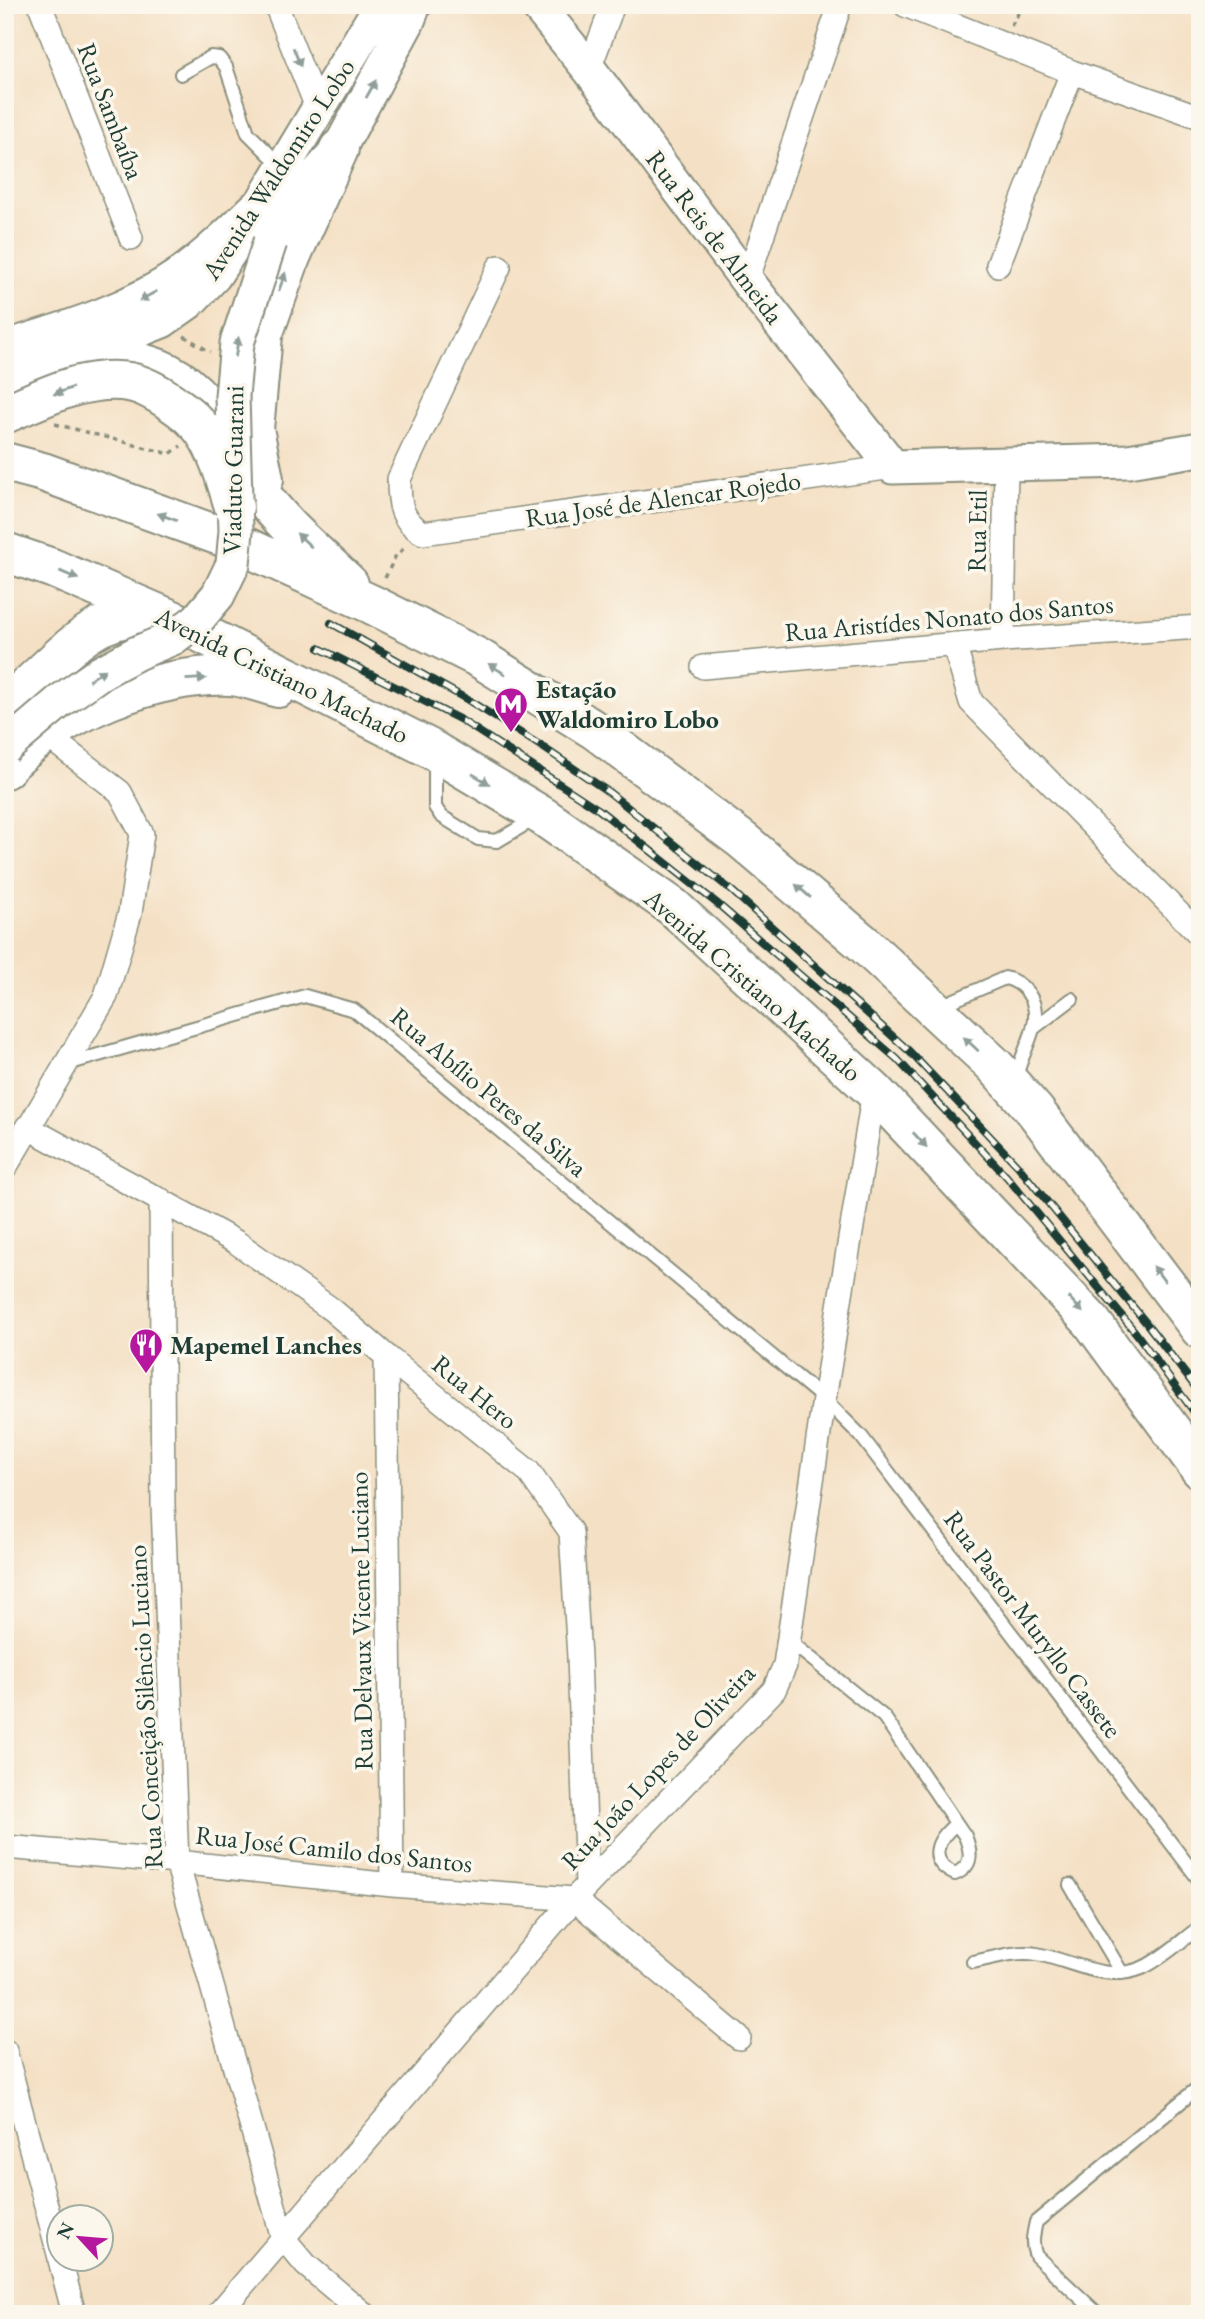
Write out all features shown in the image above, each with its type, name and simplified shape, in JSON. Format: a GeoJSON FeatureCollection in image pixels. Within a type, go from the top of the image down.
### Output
{"type":"FeatureCollection","features":[{"type":"Feature","properties":{"kind":"highway"},"geometry":{"type":"LineString","coordinates":[[277,514],[260,469],[254,429],[263,335],[291,257],[339,149]]}},
{"type":"Feature","properties":{"kind":"highway"},"geometry":{"type":"LineString","coordinates":[[5,350],[87,325],[150,296],[182,276],[215,250],[258,209]]}},
{"type":"Feature","properties":{"kind":"highway"},"geometry":{"type":"LineString","coordinates":[[59,361],[96,358],[133,361],[169,371],[198,393],[219,422],[257,489],[277,514],[371,604]]}},
{"type":"Feature","properties":{"kind":"highway"},"geometry":{"type":"LineString","coordinates":[[5,414],[76,386],[130,382],[154,392],[179,408],[203,430],[222,468],[234,507]]}},
{"type":"Feature","properties":{"kind":"highway"},"geometry":{"type":"LineString","coordinates":[[5,461],[43,472],[231,540],[371,604],[479,658],[596,731],[742,839],[864,944],[1015,1086],[1200,1329]]}},
{"type":"Feature","properties":{"kind":"highway","name":"Avenida Cristiano Machado"},"geometry":{"type":"LineString","coordinates":[[5,552],[52,568],[187,626],[435,752],[542,815],[673,908],[873,1091],[1091,1321],[1200,1468]]}},
{"type":"Feature","properties":{"kind":"highway"},"geometry":{"type":"LineString","coordinates":[[5,769],[16,732],[86,635],[114,621],[140,617],[187,626]]}},
{"type":"Feature","properties":{"kind":"highway"},"geometry":{"type":"LineString","coordinates":[[16,732],[67,720],[157,683],[183,679],[232,676],[334,701]]}},
{"type":"Feature","properties":{"kind":"main road","name":"Avenida Waldomiro Lobo"},"geometry":{"type":"LineString","coordinates":[[5,376],[59,361],[162,321],[189,302],[214,276],[258,209],[381,5]]}},
{"type":"Feature","properties":{"kind":"main road","name":"Avenida Waldomiro Lobo"},"geometry":{"type":"LineString","coordinates":[[339,149],[407,23],[414,5]]}},
{"type":"Feature","properties":{"kind":"main road","name":"Rua Reis de Almeida"},"geometry":{"type":"LineString","coordinates":[[537,5],[589,69],[747,281],[893,467]]}},
{"type":"Feature","properties":{"kind":"main road","name":"Viaduto Guarani"},"geometry":{"type":"LineString","coordinates":[[16,732],[100,673],[173,638],[197,620],[218,595],[233,564],[236,531],[232,396],[237,343],[270,242],[304,189],[339,149]]}},
{"type":"Feature","properties":{"kind":"main road","name":"Rua José de Alencar Rojedo"},"geometry":{"type":"LineString","coordinates":[[893,467],[1128,461],[1200,449]]}},
{"type":"Feature","properties":{"kind":"street","name":"Rua Sambaíba"},"geometry":{"type":"LineString","coordinates":[[40,5],[131,238]]}},
{"type":"Feature","properties":{"kind":"street"},"geometry":{"type":"LineString","coordinates":[[276,5],[318,110]]}},
{"type":"Feature","properties":{"kind":"street"},"geometry":{"type":"LineString","coordinates":[[589,69],[612,5]]}},
{"type":"Feature","properties":{"kind":"street"},"geometry":{"type":"LineString","coordinates":[[747,281],[841,5]]}},
{"type":"Feature","properties":{"kind":"street"},"geometry":{"type":"LineString","coordinates":[[905,5],[1072,72],[1200,117]]}},
{"type":"Feature","properties":{"kind":"street"},"geometry":{"type":"LineString","coordinates":[[998,265],[1072,72]]}},
{"type":"Feature","properties":{"kind":"street"},"geometry":{"type":"LineString","coordinates":[[423,533],[410,525],[405,515],[399,499],[399,479],[499,267]]}},
{"type":"Feature","properties":{"kind":"street","name":"Rua Etil"},"geometry":{"type":"LineString","coordinates":[[1003,640],[1006,465]]}},
{"type":"Feature","properties":{"kind":"street","name":"Rua José de Alencar Rojedo"},"geometry":{"type":"LineString","coordinates":[[423,533],[893,467]]}},
{"type":"Feature","properties":{"kind":"street","name":"Rua Aristídes Nonato dos Santos"},"geometry":{"type":"LineString","coordinates":[[703,667],[954,644],[1200,626]]}},
{"type":"Feature","properties":{"kind":"street"},"geometry":{"type":"LineString","coordinates":[[954,644],[971,702],[1200,935]]}},
{"type":"Feature","properties":{"kind":"street"},"geometry":{"type":"LineString","coordinates":[[5,1168],[106,996],[130,913],[142,834],[120,792],[16,732]]}},
{"type":"Feature","properties":{"kind":"street","name":"Rua João Lopes de Oliveira"},"geometry":{"type":"LineString","coordinates":[[218,2314],[581,1892],[774,1690],[785,1665],[873,1091]]}},
{"type":"Feature","properties":{"kind":"street","name":"Rua Hero"},"geometry":{"type":"LineString","coordinates":[[27,1127],[236,1242],[331,1309],[528,1471],[571,1532],[579,1657],[581,1892]]}},
{"type":"Feature","properties":{"kind":"street","name":"Rua Conceição Silêncio Luciano"},"geometry":{"type":"LineString","coordinates":[[161,1200],[163,1505],[177,1862],[283,2238]]}},
{"type":"Feature","properties":{"kind":"street","name":"Rua Delvaux Vicente Luciano"},"geometry":{"type":"LineString","coordinates":[[386,1356],[392,1885]]}},
{"type":"Feature","properties":{"kind":"street","name":"Rua José Camilo dos Santos"},"geometry":{"type":"LineString","coordinates":[[5,1847],[392,1885],[581,1892]]}},
{"type":"Feature","properties":{"kind":"street"},"geometry":{"type":"LineString","coordinates":[[581,1892],[739,2038]]}},
{"type":"Feature","properties":{"kind":"street"},"geometry":{"type":"LineString","coordinates":[[5,2051],[46,2206]]}},
{"type":"Feature","properties":{"kind":"street"},"geometry":{"type":"LineString","coordinates":[[283,2238],[306,2265],[364,2314]]}},
{"type":"Feature","properties":{"kind":"street"},"geometry":{"type":"LineString","coordinates":[[64,2274],[74,2314]]}},
{"type":"Feature","properties":{"kind":"lane"},"geometry":{"type":"LineString","coordinates":[[181,74],[211,57],[219,58],[226,67],[248,133],[284,168]]}},
{"type":"Feature","properties":{"kind":"lane"},"geometry":{"type":"LineString","coordinates":[[435,752],[435,807],[441,816],[478,839],[497,841],[542,815]]}},
{"type":"Feature","properties":{"kind":"lane"},"geometry":{"type":"LineString","coordinates":[[933,1009],[1005,978],[1023,987],[1032,999],[1036,1021],[1017,1070],[1015,1086]]}},
{"type":"Feature","properties":{"kind":"lane","name":"Rua Abílio Peres da Silva"},"geometry":{"type":"LineString","coordinates":[[67,1064],[305,996],[354,1010],[824,1399]]}},
{"type":"Feature","properties":{"kind":"lane"},"geometry":{"type":"LineString","coordinates":[[1034,1028],[1072,999]]}},
{"type":"Feature","properties":{"kind":"lane","name":"Rua Pastor Muryllo Cassete"},"geometry":{"type":"LineString","coordinates":[[824,1399],[861,1436],[1200,1881]]}},
{"type":"Feature","properties":{"kind":"lane"},"geometry":{"type":"LineString","coordinates":[[788,1639],[884,1717],[956,1824]]}},
{"type":"Feature","properties":{"kind":"lane"},"geometry":{"type":"LineString","coordinates":[[1070,1885],[1122,1973]]}},
{"type":"Feature","properties":{"kind":"lane"},"geometry":{"type":"LineString","coordinates":[[973,1962],[1035,1954],[1103,1974],[1122,1973],[1144,1967],[1200,1927]]}},
{"type":"Feature","properties":{"kind":"lane"},"geometry":{"type":"LineString","coordinates":[[1098,2314],[1036,2256],[1032,2248],[1032,2236],[1037,2222],[1200,2087]]}},
{"type":"Feature","properties":{"kind":"path"},"geometry":{"type":"LineString","coordinates":[[371,604],[396,555],[423,533]]}},
{"type":"Feature","properties":{"kind":"railway"},"geometry":{"type":"LineString","coordinates":[[331,623],[468,700],[541,746],[610,793],[731,890],[909,1051],[1018,1166],[1200,1393]]}},
{"type":"Feature","properties":{"kind":"railway"},"geometry":{"type":"LineString","coordinates":[[319,648],[461,720],[598,809],[719,905],[897,1059],[1007,1177],[1136,1333],[1200,1420]]}},
{"type":"Feature","properties":{"kind":"place","name":"Estação Waldomiro Lobo"},"geometry":{"type":"Point","coordinates":[511,734]}},
{"type":"Feature","properties":{"kind":"place","name":"Mapemel Lanches"},"geometry":{"type":"Point","coordinates":[146,1375]}}]}
